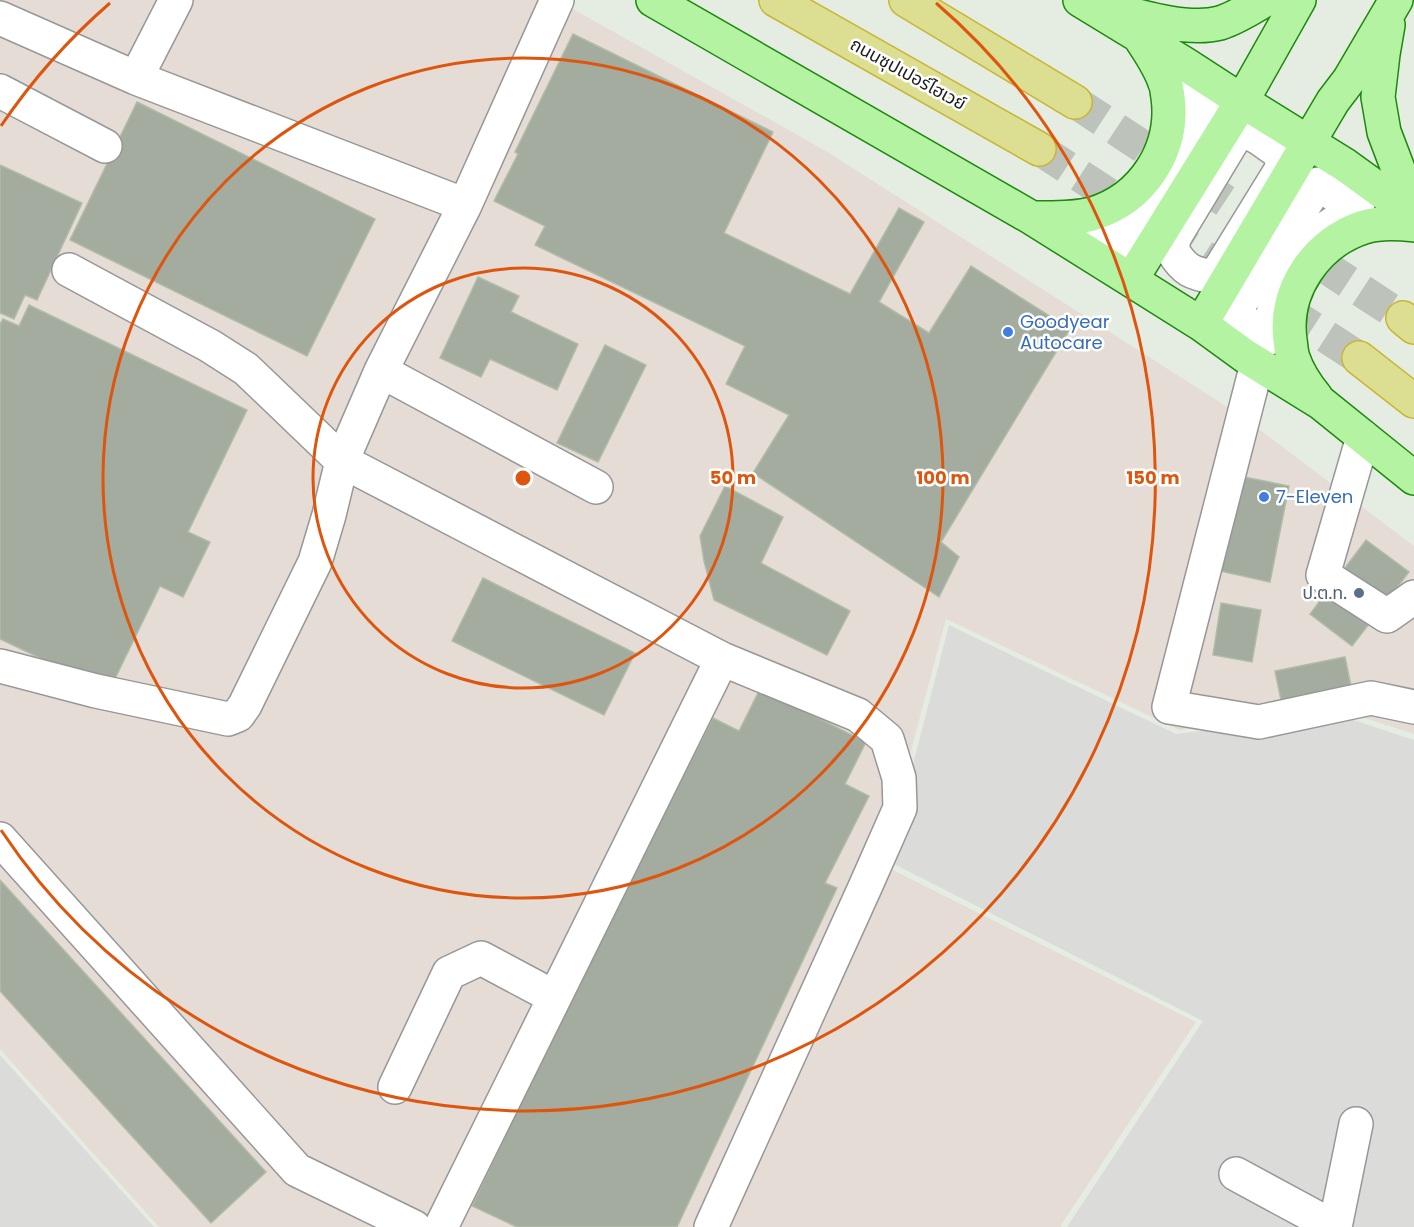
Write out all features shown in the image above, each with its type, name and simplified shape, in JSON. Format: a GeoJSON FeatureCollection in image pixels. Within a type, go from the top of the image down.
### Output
{"type":"FeatureCollection","features":[{"type":"Feature","properties":{"kind":"highway","name":"ถนนซุปเปอร์ไฮเวย์"},"geometry":{"type":"LineString","coordinates":[[776,0],[1039,149]]}},
{"type":"Feature","properties":{"kind":"highway"},"geometry":{"type":"LineString","coordinates":[[906,0],[1075,102]]}},
{"type":"Feature","properties":{"kind":"highway"},"geometry":{"type":"LineString","coordinates":[[1359,358],[1414,401]]}},
{"type":"Feature","properties":{"kind":"main road"},"geometry":{"type":"LineString","coordinates":[[653,0],[1032,218],[1201,324],[1264,351],[1321,404],[1414,478]]}},
{"type":"Feature","properties":{"kind":"main road"},"geometry":{"type":"LineString","coordinates":[[1083,2],[1139,17],[1188,25],[1209,25],[1231,18],[1265,0]]}},
{"type":"Feature","properties":{"kind":"main road"},"geometry":{"type":"LineString","coordinates":[[1131,280],[1242,101],[1299,0]]}},
{"type":"Feature","properties":{"kind":"main road"},"geometry":{"type":"LineString","coordinates":[[1083,2],[1185,63],[1242,101],[1296,149],[1345,165],[1414,215]]}},
{"type":"Feature","properties":{"kind":"main road"},"geometry":{"type":"LineString","coordinates":[[1201,324],[1296,149],[1349,80],[1394,3]]}},
{"type":"Feature","properties":{"kind":"main road"},"geometry":{"type":"LineString","coordinates":[[1394,3],[1383,54],[1378,97],[1384,132],[1406,190],[1414,198]]}},
{"type":"Feature","properties":{"kind":"main road"},"geometry":{"type":"LineString","coordinates":[[1032,218],[1064,218],[1092,214],[1117,203],[1139,186],[1156,164],[1166,139],[1170,111],[1166,84],[1155,59],[1138,35]]}},
{"type":"Feature","properties":{"kind":"main road"},"geometry":{"type":"LineString","coordinates":[[1321,404],[1304,382],[1291,347],[1289,328],[1292,301],[1303,276],[1319,254],[1341,237],[1365,226],[1394,222],[1414,225]]}},
{"type":"Feature","properties":{"kind":"street"},"geometry":{"type":"LineString","coordinates":[[6,0],[0,16],[136,78],[465,205]]}},
{"type":"Feature","properties":{"kind":"street"},"geometry":{"type":"LineString","coordinates":[[136,78],[176,0]]}},
{"type":"Feature","properties":{"kind":"street"},"geometry":{"type":"LineString","coordinates":[[0,666],[96,691],[228,718],[238,715],[315,562],[342,461],[381,370],[465,205],[557,0]]}},
{"type":"Feature","properties":{"kind":"street"},"geometry":{"type":"LineString","coordinates":[[1176,85],[1215,111],[1129,246],[1097,223],[1124,212],[1147,194],[1165,170],[1176,143],[1180,114],[1176,85]]}},
{"type":"Feature","properties":{"kind":"street"},"geometry":{"type":"LineString","coordinates":[[0,91],[105,146]]}},
{"type":"Feature","properties":{"kind":"street"},"geometry":{"type":"LineString","coordinates":[[69,270],[210,346],[246,369],[342,461],[722,658],[858,715],[887,739],[899,778],[900,808],[711,1227]]}},
{"type":"Feature","properties":{"kind":"street"},"geometry":{"type":"LineString","coordinates":[[1264,351],[1169,707],[1259,722],[1371,698],[1414,707]]}},
{"type":"Feature","properties":{"kind":"street"},"geometry":{"type":"LineString","coordinates":[[381,370],[596,487]]}},
{"type":"Feature","properties":{"kind":"street"},"geometry":{"type":"LineString","coordinates":[[1363,437],[1323,575],[1387,616],[1414,597]]}},
{"type":"Feature","properties":{"kind":"street"},"geometry":{"type":"LineString","coordinates":[[441,1227],[722,658]]}},
{"type":"Feature","properties":{"kind":"street"},"geometry":{"type":"LineString","coordinates":[[0,839],[297,1170],[414,1227]]}},
{"type":"Feature","properties":{"kind":"street"},"geometry":{"type":"LineString","coordinates":[[395,1087],[449,973],[481,958],[554,997]]}},
{"type":"Feature","properties":{"kind":"street"},"geometry":{"type":"LineString","coordinates":[[1236,1174],[1335,1227],[1356,1124]]}},
{"type":"Feature","properties":{"kind":"shaded area"},"geometry":{"type":"Polygon","coordinates":[[[0,0],[557,0],[826,151],[1240,415],[1414,546],[1414,734],[1336,709],[1179,730],[946,619],[881,864],[1196,1022],[1061,1227],[159,1227],[0,1049],[0,0]]]}},
{"type":"Feature","properties":{"kind":"shaded area"},"geometry":{"type":"Polygon","coordinates":[[[949,625],[1176,734],[1335,714],[1414,740],[1414,1227],[1067,1227],[1203,1021],[888,861],[949,625]]]}},
{"type":"Feature","properties":{"kind":"shaded area"},"geometry":{"type":"Polygon","coordinates":[[[0,1055],[154,1227],[0,1227],[0,1055]]]}},
{"type":"Feature","properties":{"kind":"building"},"geometry":{"type":"Polygon","coordinates":[[[573,34],[773,132],[724,233],[850,294],[899,208],[924,222],[879,302],[929,333],[971,266],[1070,329],[941,542],[959,557],[939,597],[753,473],[789,415],[726,384],[745,346],[535,245],[545,226],[494,201],[518,154],[515,152],[573,34]]]}},
{"type":"Feature","properties":{"kind":"building"},"geometry":{"type":"Polygon","coordinates":[[[137,102],[375,219],[307,356],[70,240],[137,102]]]}},
{"type":"Feature","properties":{"kind":"building"},"geometry":{"type":"Polygon","coordinates":[[[0,165],[82,203],[37,300],[25,295],[14,319],[0,313],[0,165]]]}},
{"type":"Feature","properties":{"kind":"building"},"geometry":{"type":"Polygon","coordinates":[[[478,277],[519,296],[511,312],[578,344],[557,390],[490,359],[481,377],[440,358],[478,277]]]}},
{"type":"Feature","properties":{"kind":"building"},"geometry":{"type":"Polygon","coordinates":[[[29,305],[247,410],[188,532],[210,542],[183,597],[160,586],[109,691],[0,639],[0,324],[3,319],[19,326],[29,305]]]}},
{"type":"Feature","properties":{"kind":"building"},"geometry":{"type":"Polygon","coordinates":[[[605,345],[646,365],[598,462],[557,443],[605,345]]]}},
{"type":"Feature","properties":{"kind":"building"},"geometry":{"type":"Polygon","coordinates":[[[1239,476],[1289,486],[1270,582],[1220,571],[1239,476]]]}},
{"type":"Feature","properties":{"kind":"building"},"geometry":{"type":"Polygon","coordinates":[[[725,486],[783,517],[761,563],[850,611],[827,655],[714,600],[700,536],[725,486]]]}},
{"type":"Feature","properties":{"kind":"building","name":"ป.ต.ท."},"geometry":{"type":"Polygon","coordinates":[[[1366,540],[1409,572],[1352,646],[1310,614],[1366,540]]]}},
{"type":"Feature","properties":{"kind":"building"},"geometry":{"type":"Polygon","coordinates":[[[483,578],[635,653],[604,715],[452,641],[483,578]]]}},
{"type":"Feature","properties":{"kind":"building"},"geometry":{"type":"Polygon","coordinates":[[[1221,603],[1261,610],[1252,662],[1213,655],[1221,603]]]}},
{"type":"Feature","properties":{"kind":"building"},"geometry":{"type":"Polygon","coordinates":[[[1345,657],[1351,686],[1281,700],[1275,671],[1345,657]]]}},
{"type":"Feature","properties":{"kind":"building"},"geometry":{"type":"Polygon","coordinates":[[[760,689],[866,742],[845,784],[869,796],[825,883],[837,888],[677,1227],[517,1227],[472,1206],[661,805],[667,808],[713,718],[739,731],[760,689]]]}},
{"type":"Feature","properties":{"kind":"building"},"geometry":{"type":"Polygon","coordinates":[[[0,880],[266,1172],[211,1223],[0,991],[0,880]]]}},
{"type":"Feature","properties":{"kind":"tunnel"},"geometry":{"type":"LineString","coordinates":[[1075,102],[1403,318]]}},
{"type":"Feature","properties":{"kind":"tunnel"},"geometry":{"type":"LineString","coordinates":[[1039,149],[1359,358]]}},
{"type":"Feature","properties":{"kind":"place","name":"Goodyear Autocare"},"geometry":{"type":"Point","coordinates":[1008,332]}},
{"type":"Feature","properties":{"kind":"place","name":"7-Eleven"},"geometry":{"type":"Point","coordinates":[1264,497]}},
{"type":"Feature","properties":{"kind":"place","name":"ป.ต.ท."},"geometry":{"type":"Point","coordinates":[1359,593]}}]}
